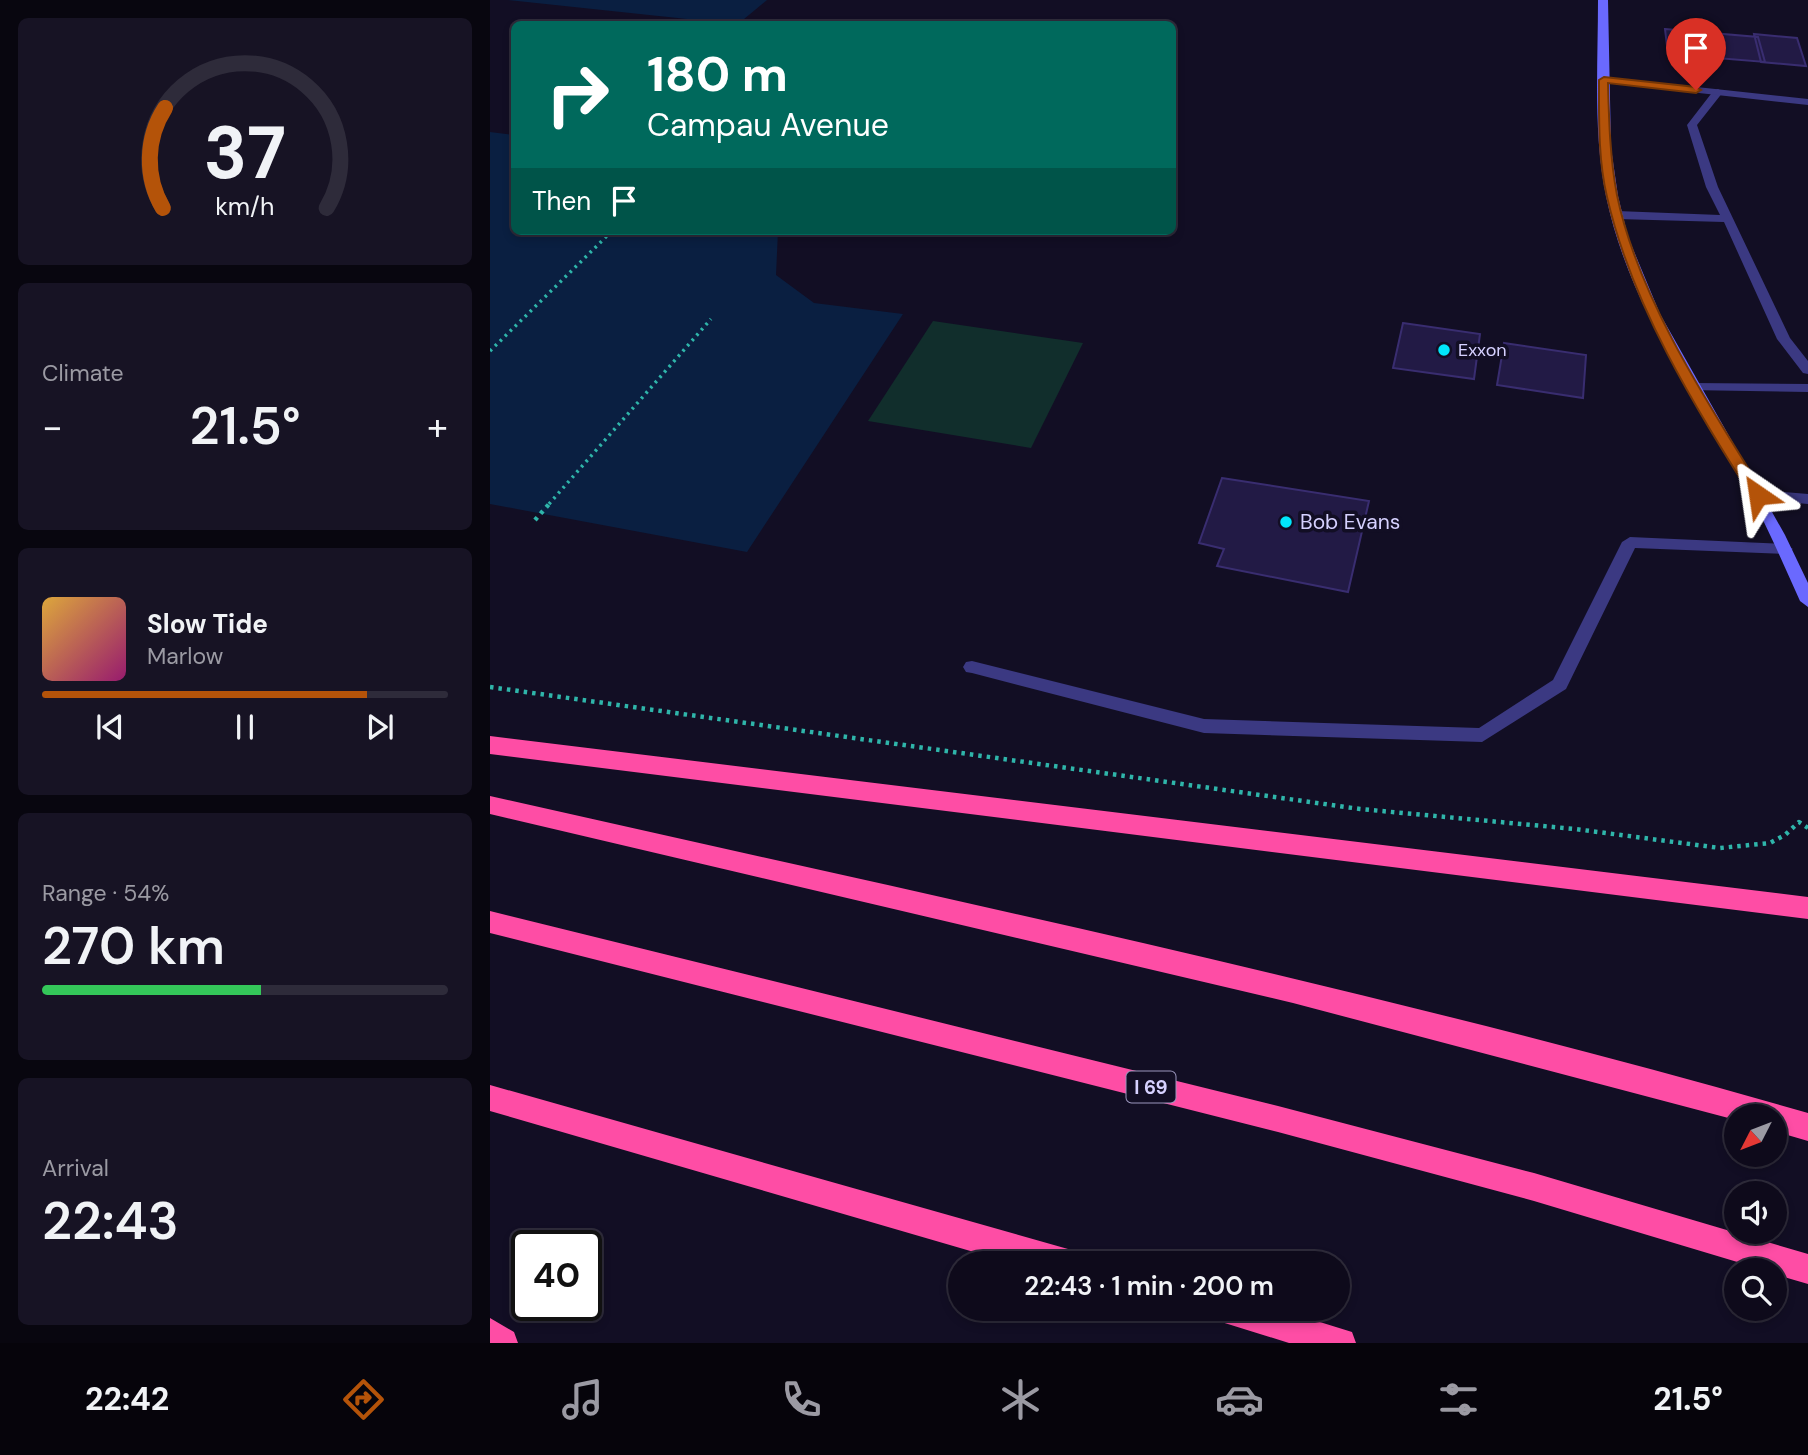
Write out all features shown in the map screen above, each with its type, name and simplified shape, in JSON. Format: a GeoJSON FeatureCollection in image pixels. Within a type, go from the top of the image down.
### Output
{"type":"FeatureCollection","features":[{"type":"Feature","properties":{"kind":"highway"},"geometry":{"type":"LineString","coordinates":[[490,745],[1808,908]]}},
{"type":"Feature","properties":{"kind":"highway"},"geometry":{"type":"LineString","coordinates":[[490,805],[1282,989],[1728,1104]]}},
{"type":"Feature","properties":{"kind":"highway","name":"I 69"},"geometry":{"type":"LineString","coordinates":[[490,922],[1278,1119],[1534,1187],[1808,1269]]}},
{"type":"Feature","properties":{"kind":"highway"},"geometry":{"type":"LineString","coordinates":[[490,1098],[1023,1251]]}},
{"type":"Feature","properties":{"kind":"highway"},"geometry":{"type":"LineString","coordinates":[[1787,1121],[1808,1127]]}},
{"type":"Feature","properties":{"kind":"highway"},"geometry":{"type":"LineString","coordinates":[[1267,1321],[1341,1343]]}},
{"type":"Feature","properties":{"kind":"highway"},"geometry":{"type":"LineString","coordinates":[[490,1333],[503,1343]]}},
{"type":"Feature","properties":{"kind":"street"},"geometry":{"type":"LineString","coordinates":[[1602,0],[1604,138],[1617,215],[1636,271],[1692,387],[1758,495],[1808,601]]}},
{"type":"Feature","properties":{"kind":"street"},"geometry":{"type":"LineString","coordinates":[[1604,80],[1808,102]]}},
{"type":"Feature","properties":{"kind":"street"},"geometry":{"type":"LineString","coordinates":[[1718,92],[1692,125],[1712,187],[1784,339],[1808,370]]}},
{"type":"Feature","properties":{"kind":"street"},"geometry":{"type":"LineString","coordinates":[[1617,215],[1728,219]]}},
{"type":"Feature","properties":{"kind":"street"},"geometry":{"type":"LineString","coordinates":[[1692,387],[1808,388]]}},
{"type":"Feature","properties":{"kind":"street"},"geometry":{"type":"LineString","coordinates":[[1758,495],[1808,499]]}},
{"type":"Feature","properties":{"kind":"street"},"geometry":{"type":"LineString","coordinates":[[972,667],[1204,726],[1482,735],[1560,684],[1630,542],[1784,549]]}},
{"type":"Feature","properties":{"kind":"path"},"geometry":{"type":"LineString","coordinates":[[490,351],[608,235]]}},
{"type":"Feature","properties":{"kind":"path"},"geometry":{"type":"LineString","coordinates":[[535,520],[711,319]]}},
{"type":"Feature","properties":{"kind":"path"},"geometry":{"type":"LineString","coordinates":[[490,687],[1360,809],[1575,829],[1720,848],[1770,843],[1785,835],[1799,822],[1808,828]]}},
{"type":"Feature","properties":{"kind":"green space"},"geometry":{"type":"Polygon","coordinates":[[[933,321],[1083,343],[1031,448],[868,421],[933,321]]]}},
{"type":"Feature","properties":{"kind":"water"},"geometry":{"type":"Polygon","coordinates":[[[508,0],[767,0],[742,21],[706,21],[508,0]]]}},
{"type":"Feature","properties":{"kind":"water"},"geometry":{"type":"Polygon","coordinates":[[[490,132],[511,135],[511,235],[778,235],[776,275],[814,303],[903,314],[747,552],[490,504],[490,132]]]}},
{"type":"Feature","properties":{"kind":"building"},"geometry":{"type":"Polygon","coordinates":[[[1665,29],[1758,37],[1765,62],[1668,54],[1665,29]]]}},
{"type":"Feature","properties":{"kind":"building"},"geometry":{"type":"Polygon","coordinates":[[[1754,34],[1797,38],[1806,66],[1761,62],[1754,34]]]}},
{"type":"Feature","properties":{"kind":"building"},"geometry":{"type":"Polygon","coordinates":[[[1403,323],[1480,334],[1474,379],[1393,368],[1403,323]]]}},
{"type":"Feature","properties":{"kind":"building"},"geometry":{"type":"Polygon","coordinates":[[[1504,343],[1586,355],[1583,398],[1497,385],[1504,343]]]}},
{"type":"Feature","properties":{"kind":"building","name":"Bob Evans"},"geometry":{"type":"Polygon","coordinates":[[[1222,478],[1369,501],[1348,592],[1217,566],[1224,549],[1199,543],[1222,478]]]}},
{"type":"Feature","properties":{"kind":"place","name":"Exxon"},"geometry":{"type":"Point","coordinates":[1444,350]}},
{"type":"Feature","properties":{"kind":"place","name":"Bob Evans"},"geometry":{"type":"Point","coordinates":[1286,522]}},
{"type":"Feature","properties":{"kind":"route"},"geometry":{"type":"LineString","coordinates":[[1696,90],[1604,80],[1604,138],[1612,196],[1636,271],[1660,324],[1695,393],[1758,495]]}}]}
